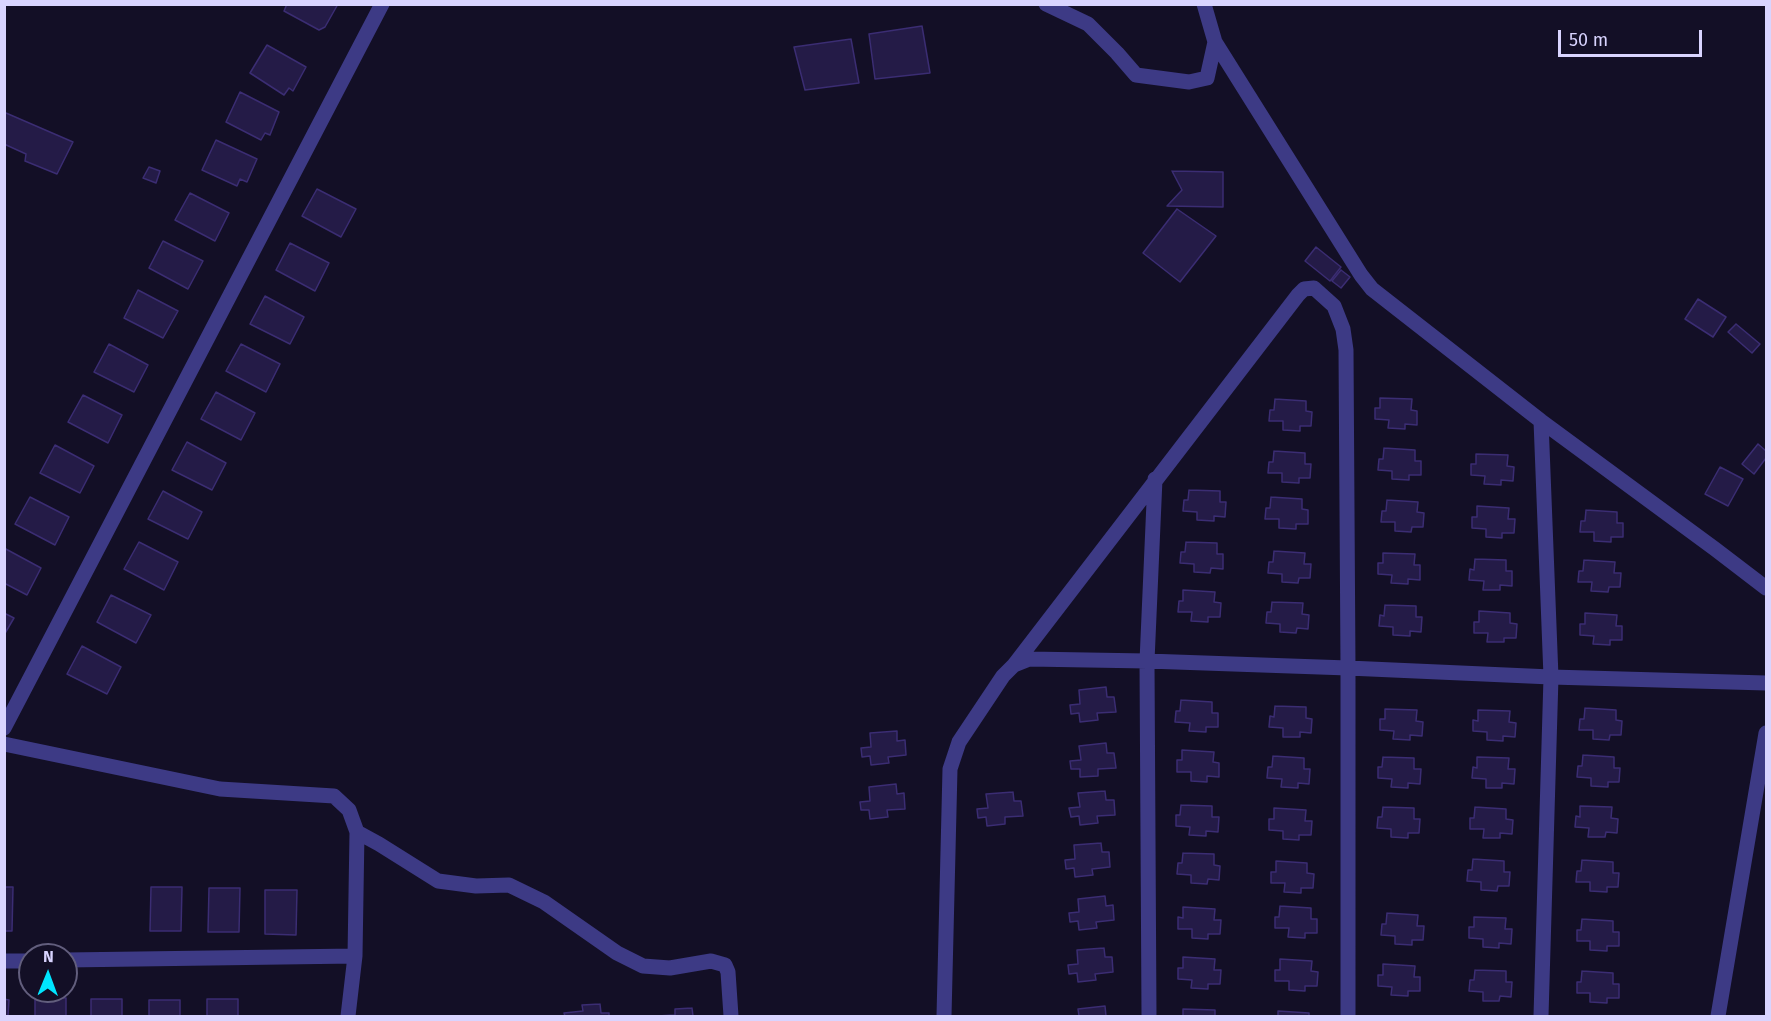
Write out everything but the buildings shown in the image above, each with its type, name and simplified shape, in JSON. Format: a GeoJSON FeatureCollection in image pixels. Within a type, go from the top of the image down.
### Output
{"type":"FeatureCollection","features":[{"type":"Feature","properties":{"kind":"street"},"geometry":{"type":"LineString","coordinates":[[4,728],[382,4]]}},
{"type":"Feature","properties":{"kind":"street"},"geometry":{"type":"LineString","coordinates":[[1046,4],[1088,24],[1136,75],[1189,82],[1207,78],[1215,42]]}},
{"type":"Feature","properties":{"kind":"street"},"geometry":{"type":"LineString","coordinates":[[1204,4],[1215,42],[1372,289],[1541,421],[1767,588]]}},
{"type":"Feature","properties":{"kind":"street"},"geometry":{"type":"LineString","coordinates":[[944,1017],[951,768],[958,742],[1003,676],[1014,665],[1298,295],[1304,289],[1314,288],[1335,306],[1343,329],[1346,350],[1348,1017]]}},
{"type":"Feature","properties":{"kind":"street"},"geometry":{"type":"LineString","coordinates":[[1541,421],[1551,677],[1541,1017]]}},
{"type":"Feature","properties":{"kind":"street"},"geometry":{"type":"LineString","coordinates":[[1149,1017],[1147,661],[1155,479]]}},
{"type":"Feature","properties":{"kind":"street"},"geometry":{"type":"LineString","coordinates":[[1014,665],[1029,658],[1767,683]]}},
{"type":"Feature","properties":{"kind":"street"},"geometry":{"type":"LineString","coordinates":[[1718,1017],[1767,733]]}},
{"type":"Feature","properties":{"kind":"street"},"geometry":{"type":"LineString","coordinates":[[4,744],[220,789],[334,796],[349,810],[357,832],[355,956],[348,1017]]}},
{"type":"Feature","properties":{"kind":"street"},"geometry":{"type":"LineString","coordinates":[[357,832],[438,881],[476,886],[509,885],[544,902],[617,953],[643,966],[670,968],[711,961],[725,965],[728,972],[731,1017]]}},
{"type":"Feature","properties":{"kind":"street"},"geometry":{"type":"LineString","coordinates":[[78,960],[355,956]]}}]}
